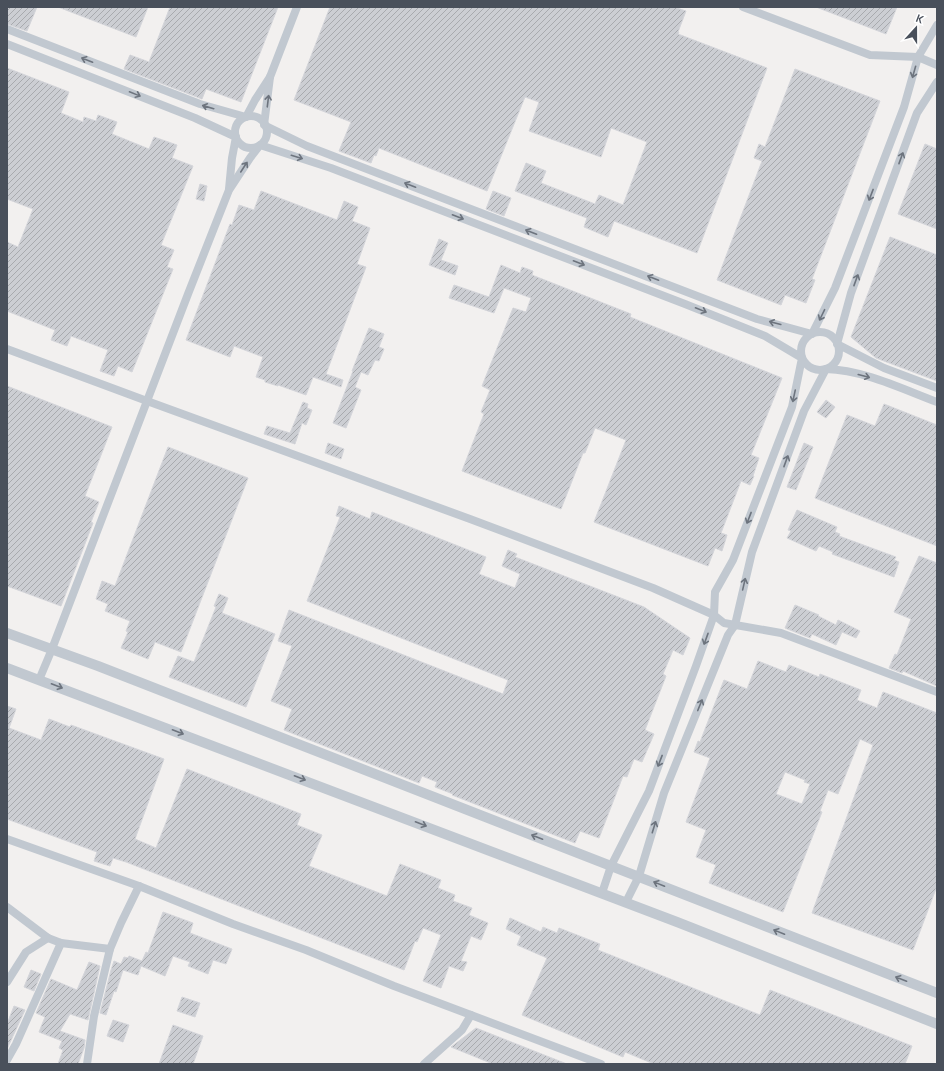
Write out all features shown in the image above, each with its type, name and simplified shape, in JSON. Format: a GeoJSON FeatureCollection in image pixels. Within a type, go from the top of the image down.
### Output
{"type":"FeatureCollection","features":[{"type":"Feature","properties":{"kind":"street"},"geometry":{"type":"LineString","coordinates":[[229,190],[237,125],[240,120],[246,117],[270,77],[297,7]]}},
{"type":"Feature","properties":{"kind":"street"},"geometry":{"type":"LineString","coordinates":[[743,7],[870,55],[918,58],[937,65]]}},
{"type":"Feature","properties":{"kind":"street"},"geometry":{"type":"LineString","coordinates":[[602,893],[611,866],[649,791],[714,615],[715,592],[733,560],[792,407],[804,341],[812,334],[835,288],[904,107],[918,58],[937,25]]}},
{"type":"Feature","properties":{"kind":"street"},"geometry":{"type":"LineString","coordinates":[[7,29],[200,104],[246,117],[257,118],[264,125],[307,146],[757,319],[812,334],[819,332],[825,333],[831,336],[837,344],[884,368],[937,388]]}},
{"type":"Feature","properties":{"kind":"street"},"geometry":{"type":"LineString","coordinates":[[7,44],[195,118],[236,138],[244,147],[254,148],[260,146],[331,168],[685,304],[764,336],[802,358],[810,367],[815,369],[840,369],[875,379],[937,402]]}},
{"type":"Feature","properties":{"kind":"street"},"geometry":{"type":"LineString","coordinates":[[112,85],[117,72]]}},
{"type":"Feature","properties":{"kind":"street"},"geometry":{"type":"LineString","coordinates":[[39,680],[52,650],[229,190],[266,137],[264,125],[270,77]]}},
{"type":"Feature","properties":{"kind":"street"},"geometry":{"type":"LineString","coordinates":[[626,902],[639,876],[664,793],[728,635],[735,625],[752,552],[804,411],[826,369],[835,362],[838,356],[837,344],[851,293],[917,113],[937,82]]}},
{"type":"Feature","properties":{"kind":"street"},"geometry":{"type":"LineString","coordinates":[[382,187],[386,176]]}},
{"type":"Feature","properties":{"kind":"street"},"geometry":{"type":"LineString","coordinates":[[479,225],[484,213]]}},
{"type":"Feature","properties":{"kind":"street"},"geometry":{"type":"LineString","coordinates":[[607,274],[612,262]]}},
{"type":"Feature","properties":{"kind":"street"},"geometry":{"type":"LineString","coordinates":[[7,349],[470,519],[653,588],[714,615],[724,623],[781,633],[937,692]]}},
{"type":"Feature","properties":{"kind":"street"},"geometry":{"type":"LineString","coordinates":[[7,633],[98,666],[937,993]]}},
{"type":"Feature","properties":{"kind":"street"},"geometry":{"type":"LineString","coordinates":[[7,668],[626,902],[937,1024]]}},
{"type":"Feature","properties":{"kind":"street"},"geometry":{"type":"LineString","coordinates":[[7,839],[139,886],[233,924],[306,950],[394,986],[601,1064]]}},
{"type":"Feature","properties":{"kind":"street"},"geometry":{"type":"LineString","coordinates":[[87,1064],[94,1016],[110,949],[139,886]]}},
{"type":"Feature","properties":{"kind":"street"},"geometry":{"type":"LineString","coordinates":[[7,907],[48,938],[60,943],[110,949]]}},
{"type":"Feature","properties":{"kind":"street"},"geometry":{"type":"LineString","coordinates":[[7,982],[26,952],[48,938]]}},
{"type":"Feature","properties":{"kind":"street"},"geometry":{"type":"LineString","coordinates":[[7,1060],[16,1044],[60,943]]}},
{"type":"Feature","properties":{"kind":"street"},"geometry":{"type":"LineString","coordinates":[[424,1064],[462,1030],[470,1015]]}},
{"type":"Feature","properties":{"kind":"building"},"geometry":{"type":"Polygon","coordinates":[[[7,7],[37,7],[27,31],[7,24],[7,7]]]}},
{"type":"Feature","properties":{"kind":"building"},"geometry":{"type":"Polygon","coordinates":[[[58,7],[148,7],[136,37],[58,7]]]}},
{"type":"Feature","properties":{"kind":"building"},"geometry":{"type":"Polygon","coordinates":[[[170,7],[278,7],[241,102],[206,89],[202,99],[124,69],[130,55],[149,62],[170,7]]]}},
{"type":"Feature","properties":{"kind":"building"},"geometry":{"type":"Polygon","coordinates":[[[330,7],[674,7],[686,11],[678,34],[767,68],[697,253],[614,221],[608,237],[584,227],[587,218],[515,191],[526,163],[546,171],[541,183],[595,204],[599,195],[623,205],[647,142],[611,128],[601,157],[529,131],[539,102],[525,97],[487,191],[379,148],[371,163],[339,151],[351,122],[294,100],[330,7]]]}},
{"type":"Feature","properties":{"kind":"building"},"geometry":{"type":"Polygon","coordinates":[[[816,7],[897,7],[886,34],[816,7]]]}},
{"type":"Feature","properties":{"kind":"building"},"geometry":{"type":"Polygon","coordinates":[[[7,68],[69,92],[61,113],[83,122],[84,117],[96,121],[98,115],[117,122],[112,134],[149,149],[154,137],[177,145],[172,158],[193,166],[161,245],[174,250],[167,267],[173,269],[132,372],[118,366],[114,376],[100,371],[108,350],[71,336],[67,346],[51,340],[55,330],[7,311],[7,242],[18,247],[33,209],[7,199],[7,68]]]}},
{"type":"Feature","properties":{"kind":"building"},"geometry":{"type":"Polygon","coordinates":[[[795,69],[880,101],[812,279],[815,280],[806,303],[785,295],[781,305],[717,280],[762,161],[754,158],[759,144],[765,147],[795,69]]]}},
{"type":"Feature","properties":{"kind":"building"},"geometry":{"type":"Polygon","coordinates":[[[925,144],[937,149],[937,229],[898,214],[925,144]]]}},
{"type":"Feature","properties":{"kind":"building"},"geometry":{"type":"Polygon","coordinates":[[[200,184],[207,186],[204,201],[196,199],[200,184]]]}},
{"type":"Feature","properties":{"kind":"building"},"geometry":{"type":"Polygon","coordinates":[[[261,191],[337,220],[344,201],[358,207],[352,221],[370,228],[357,264],[366,267],[326,374],[343,380],[341,387],[313,377],[306,395],[265,382],[265,380],[256,377],[263,357],[234,346],[230,357],[186,340],[230,224],[232,225],[239,205],[254,210],[261,191]]]}},
{"type":"Feature","properties":{"kind":"building"},"geometry":{"type":"Polygon","coordinates":[[[493,191],[511,198],[504,216],[486,209],[493,191]]]}},
{"type":"Feature","properties":{"kind":"building"},"geometry":{"type":"Polygon","coordinates":[[[890,237],[937,255],[937,381],[876,358],[851,337],[890,237]]]}},
{"type":"Feature","properties":{"kind":"building"},"geometry":{"type":"Polygon","coordinates":[[[439,239],[448,243],[441,260],[458,266],[455,275],[429,265],[439,239]]]}},
{"type":"Feature","properties":{"kind":"building"},"geometry":{"type":"Polygon","coordinates":[[[501,265],[520,273],[522,267],[533,271],[532,275],[631,314],[630,317],[782,378],[751,455],[759,458],[754,476],[750,485],[741,481],[721,533],[727,535],[722,551],[715,548],[708,566],[594,522],[626,440],[595,428],[585,453],[583,453],[561,509],[462,471],[484,414],[481,412],[490,390],[482,386],[513,308],[526,312],[531,298],[504,288],[494,313],[449,298],[454,285],[489,297],[501,265]]]}},
{"type":"Feature","properties":{"kind":"building"},"geometry":{"type":"Polygon","coordinates":[[[369,328],[384,334],[379,347],[384,349],[379,361],[375,360],[368,375],[361,372],[355,387],[361,390],[346,428],[333,423],[369,328]]]}},
{"type":"Feature","properties":{"kind":"building"},"geometry":{"type":"Polygon","coordinates":[[[7,386],[112,427],[85,496],[99,502],[91,522],[93,523],[61,606],[7,586],[7,386]]]}},
{"type":"Feature","properties":{"kind":"building"},"geometry":{"type":"Polygon","coordinates":[[[826,400],[835,407],[826,418],[817,412],[826,400]]]}},
{"type":"Feature","properties":{"kind":"building"},"geometry":{"type":"Polygon","coordinates":[[[303,402],[308,404],[307,408],[312,410],[306,425],[302,423],[295,444],[264,434],[267,426],[290,433],[303,402]]]}},
{"type":"Feature","properties":{"kind":"building"},"geometry":{"type":"Polygon","coordinates":[[[884,404],[937,425],[937,546],[815,498],[847,415],[875,426],[884,404]]]}},
{"type":"Feature","properties":{"kind":"building"},"geometry":{"type":"Polygon","coordinates":[[[328,443],[344,449],[341,459],[325,453],[328,443]]]}},
{"type":"Feature","properties":{"kind":"building"},"geometry":{"type":"Polygon","coordinates":[[[804,443],[813,447],[796,490],[787,487],[804,443]]]}},
{"type":"Feature","properties":{"kind":"building"},"geometry":{"type":"Polygon","coordinates":[[[168,447],[248,478],[181,652],[155,642],[148,659],[121,648],[128,632],[126,631],[130,621],[105,611],[108,604],[96,599],[102,581],[115,586],[168,447]]]}},
{"type":"Feature","properties":{"kind":"building"},"geometry":{"type":"Polygon","coordinates":[[[339,506],[370,519],[372,512],[486,557],[479,574],[515,588],[520,574],[502,566],[508,550],[517,554],[515,557],[644,607],[690,638],[683,655],[673,650],[663,674],[666,676],[645,730],[654,734],[642,762],[634,759],[627,777],[623,776],[599,838],[580,831],[575,843],[452,795],[453,794],[435,787],[437,782],[422,776],[419,783],[284,730],[292,709],[271,701],[292,646],[278,641],[289,610],[503,694],[508,680],[307,601],[340,517],[336,516],[339,506]]]}},
{"type":"Feature","properties":{"kind":"building"},"geometry":{"type":"Polygon","coordinates":[[[797,510],[837,527],[835,532],[840,534],[839,536],[896,557],[894,560],[899,562],[894,577],[832,554],[833,552],[819,546],[816,551],[787,538],[791,531],[788,530],[797,510]]]}},
{"type":"Feature","properties":{"kind":"building"},"geometry":{"type":"Polygon","coordinates":[[[919,556],[937,563],[937,686],[903,671],[902,673],[889,668],[895,654],[897,655],[911,619],[894,612],[919,556]]]}},
{"type":"Feature","properties":{"kind":"building"},"geometry":{"type":"Polygon","coordinates":[[[219,594],[228,598],[222,613],[275,634],[246,707],[169,677],[178,656],[194,662],[216,607],[214,606],[219,594]]]}},
{"type":"Feature","properties":{"kind":"building"},"geometry":{"type":"Polygon","coordinates":[[[795,605],[819,615],[818,616],[836,625],[838,620],[860,631],[856,638],[842,632],[836,645],[812,634],[810,638],[785,628],[795,605]]]}},
{"type":"Feature","properties":{"kind":"building"},"geometry":{"type":"Polygon","coordinates":[[[758,661],[786,672],[789,665],[819,677],[820,674],[861,690],[857,700],[877,708],[883,692],[937,713],[937,886],[913,950],[812,913],[873,745],[860,739],[838,794],[828,790],[820,811],[822,812],[783,912],[709,883],[716,865],[696,857],[706,830],[686,822],[710,758],[694,752],[698,741],[700,742],[724,680],[747,689],[758,661]],[[785,772],[776,794],[802,804],[810,784],[804,782],[805,780],[785,772]]]}},
{"type":"Feature","properties":{"kind":"building"},"geometry":{"type":"Polygon","coordinates":[[[7,706],[16,709],[9,728],[41,740],[49,719],[70,727],[71,725],[164,759],[135,839],[156,848],[187,769],[301,814],[297,825],[322,835],[309,866],[387,896],[400,864],[441,880],[438,888],[455,895],[453,901],[472,908],[469,915],[488,923],[481,940],[471,936],[461,961],[467,962],[463,971],[449,966],[441,988],[423,981],[441,935],[423,928],[417,942],[415,941],[404,970],[126,862],[113,858],[110,866],[94,861],[97,852],[7,819],[7,706]]]}},
{"type":"Feature","properties":{"kind":"building"},"geometry":{"type":"Polygon","coordinates":[[[163,912],[193,923],[190,933],[232,949],[226,964],[213,960],[208,974],[188,966],[190,962],[173,956],[165,976],[141,966],[138,975],[123,970],[116,992],[114,991],[106,1015],[100,1013],[114,961],[121,964],[124,957],[128,958],[129,956],[142,961],[146,952],[148,953],[163,912]]]}},
{"type":"Feature","properties":{"kind":"building"},"geometry":{"type":"Polygon","coordinates":[[[510,918],[541,932],[543,927],[557,933],[559,928],[600,944],[598,950],[760,1015],[770,990],[912,1046],[905,1064],[654,1064],[625,1052],[623,1057],[522,1015],[547,958],[517,945],[521,936],[506,929],[510,918]]]}},
{"type":"Feature","properties":{"kind":"building"},"geometry":{"type":"Polygon","coordinates":[[[89,962],[100,966],[88,1020],[70,1014],[60,1031],[85,1040],[84,1048],[78,1064],[58,1064],[63,1050],[59,1048],[62,1041],[39,1032],[45,1017],[36,1013],[51,979],[77,990],[89,962]]]}},
{"type":"Feature","properties":{"kind":"building"},"geometry":{"type":"Polygon","coordinates":[[[31,970],[41,974],[34,991],[24,987],[31,970]]]}},
{"type":"Feature","properties":{"kind":"building"},"geometry":{"type":"Polygon","coordinates":[[[182,997],[200,1003],[195,1017],[177,1011],[182,997]]]}},
{"type":"Feature","properties":{"kind":"building"},"geometry":{"type":"Polygon","coordinates":[[[14,1006],[25,1010],[7,1049],[7,1024],[14,1006]]]}},
{"type":"Feature","properties":{"kind":"building"},"geometry":{"type":"Polygon","coordinates":[[[113,1020],[129,1025],[123,1042],[107,1036],[113,1020]]]}},
{"type":"Feature","properties":{"kind":"building"},"geometry":{"type":"Polygon","coordinates":[[[173,1025],[203,1036],[193,1064],[159,1064],[173,1025]]]}},
{"type":"Feature","properties":{"kind":"building"},"geometry":{"type":"Polygon","coordinates":[[[476,1028],[567,1064],[493,1064],[451,1047],[476,1028]]]}}]}
